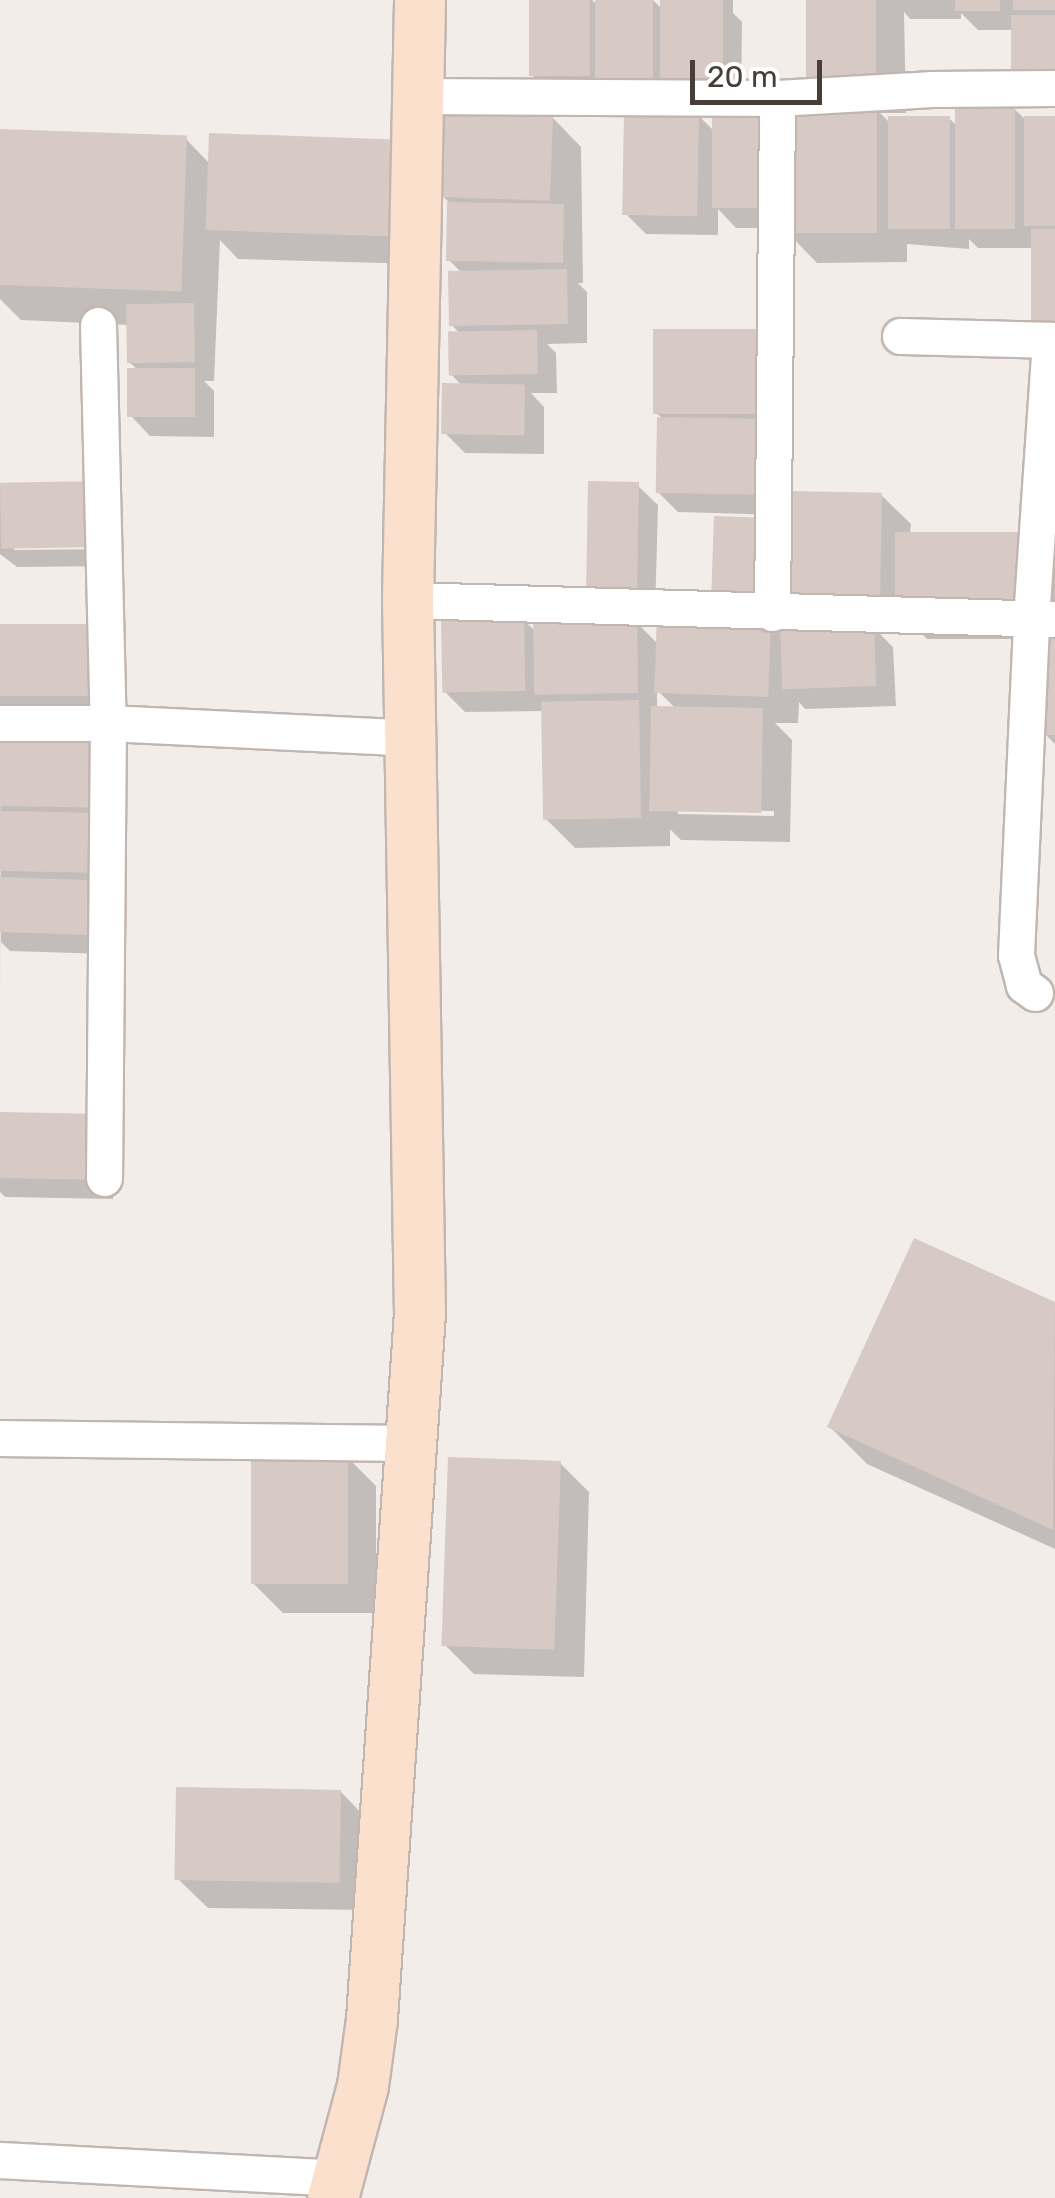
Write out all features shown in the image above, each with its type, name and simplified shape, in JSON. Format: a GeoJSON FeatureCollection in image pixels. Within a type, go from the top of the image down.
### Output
{"type":"FeatureCollection","features":[{"type":"Feature","properties":{"kind":"street"},"geometry":{"type":"LineString","coordinates":[[0,2160],[336,2188],[363,2086],[372,2019],[420,1314],[408,600],[420,0]]}},
{"type":"Feature","properties":{"kind":"street"},"geometry":{"type":"LineString","coordinates":[[416,96],[777,98],[932,89],[1055,88]]}},
{"type":"Feature","properties":{"kind":"street"},"geometry":{"type":"LineString","coordinates":[[772,613],[777,98]]}},
{"type":"Feature","properties":{"kind":"street"},"geometry":{"type":"LineString","coordinates":[[98,326],[108,723],[104,1178]]}},
{"type":"Feature","properties":{"kind":"street"},"geometry":{"type":"LineString","coordinates":[[900,336],[1052,340],[1043,619],[1016,955],[1024,985],[1034,993]]}},
{"type":"Feature","properties":{"kind":"street"},"geometry":{"type":"LineString","coordinates":[[408,600],[1043,619]]}},
{"type":"Feature","properties":{"kind":"street"},"geometry":{"type":"LineString","coordinates":[[0,722],[108,723],[412,738]]}},
{"type":"Feature","properties":{"kind":"street"},"geometry":{"type":"LineString","coordinates":[[0,1438],[412,1443]]}},
{"type":"Feature","properties":{"kind":"building"},"geometry":{"type":"Polygon","coordinates":[[[529,0],[590,0],[590,76],[529,76],[529,0]]]}},
{"type":"Feature","properties":{"kind":"building"},"geometry":{"type":"Polygon","coordinates":[[[595,0],[653,0],[653,87],[595,87],[595,0]]]}},
{"type":"Feature","properties":{"kind":"building"},"geometry":{"type":"Polygon","coordinates":[[[660,0],[723,0],[723,87],[660,87],[660,0]]]}},
{"type":"Feature","properties":{"kind":"building"},"geometry":{"type":"Polygon","coordinates":[[[806,0],[876,0],[876,85],[806,85],[806,0]]]}},
{"type":"Feature","properties":{"kind":"building"},"geometry":{"type":"Polygon","coordinates":[[[955,0],[1000,0],[1000,11],[955,11],[955,0]]]}},
{"type":"Feature","properties":{"kind":"building"},"geometry":{"type":"Polygon","coordinates":[[[1013,0],[1055,0],[1055,10],[1013,10],[1013,0]]]}},
{"type":"Feature","properties":{"kind":"building"},"geometry":{"type":"Polygon","coordinates":[[[1011,15],[1055,15],[1055,81],[1011,81],[1011,15]]]}},
{"type":"Feature","properties":{"kind":"building"},"geometry":{"type":"Polygon","coordinates":[[[712,103],[765,103],[765,208],[712,208],[712,103]]]}},
{"type":"Feature","properties":{"kind":"building"},"geometry":{"type":"Polygon","coordinates":[[[784,106],[877,106],[877,233],[784,233],[784,106]]]}},
{"type":"Feature","properties":{"kind":"building"},"geometry":{"type":"Polygon","coordinates":[[[955,106],[1015,106],[1015,229],[955,229],[955,106]]]}},
{"type":"Feature","properties":{"kind":"building"},"geometry":{"type":"Polygon","coordinates":[[[624,111],[699,112],[697,216],[622,215],[624,111]]]}},
{"type":"Feature","properties":{"kind":"building"},"geometry":{"type":"Polygon","coordinates":[[[442,112],[553,116],[550,201],[439,197],[442,112]]]}},
{"type":"Feature","properties":{"kind":"building"},"geometry":{"type":"Polygon","coordinates":[[[888,116],[950,116],[950,229],[888,229],[888,116]]]}},
{"type":"Feature","properties":{"kind":"building"},"geometry":{"type":"Polygon","coordinates":[[[1024,116],[1055,116],[1055,226],[1024,226],[1024,116]]]}},
{"type":"Feature","properties":{"kind":"building"},"geometry":{"type":"Polygon","coordinates":[[[0,129],[187,136],[181,291],[0,285],[0,129]]]}},
{"type":"Feature","properties":{"kind":"building"},"geometry":{"type":"Polygon","coordinates":[[[209,133],[395,139],[392,236],[206,230],[209,133]]]}},
{"type":"Feature","properties":{"kind":"building"},"geometry":{"type":"Polygon","coordinates":[[[447,202],[564,204],[563,263],[446,261],[447,202]]]}},
{"type":"Feature","properties":{"kind":"building"},"geometry":{"type":"Polygon","coordinates":[[[1031,229],[1055,229],[1055,331],[1031,331],[1031,229]]]}},
{"type":"Feature","properties":{"kind":"building"},"geometry":{"type":"Polygon","coordinates":[[[567,269],[568,324],[449,326],[448,271],[567,269]]]}},
{"type":"Feature","properties":{"kind":"building"},"geometry":{"type":"Polygon","coordinates":[[[194,303],[195,362],[127,363],[126,304],[194,303]]]}},
{"type":"Feature","properties":{"kind":"building"},"geometry":{"type":"Polygon","coordinates":[[[653,329],[757,329],[757,414],[653,414],[653,329]]]}},
{"type":"Feature","properties":{"kind":"building"},"geometry":{"type":"Polygon","coordinates":[[[537,330],[538,374],[449,376],[448,332],[537,330]]]}},
{"type":"Feature","properties":{"kind":"building"},"geometry":{"type":"Polygon","coordinates":[[[127,368],[195,368],[195,417],[127,417],[127,368]]]}},
{"type":"Feature","properties":{"kind":"building"},"geometry":{"type":"Polygon","coordinates":[[[442,383],[525,384],[524,435],[441,434],[442,383]]]}},
{"type":"Feature","properties":{"kind":"building"},"geometry":{"type":"Polygon","coordinates":[[[657,417],[765,419],[764,495],[656,493],[657,417]]]}},
{"type":"Feature","properties":{"kind":"building"},"geometry":{"type":"Polygon","coordinates":[[[98,481],[99,547],[1,549],[0,483],[98,481]]]}},
{"type":"Feature","properties":{"kind":"building"},"geometry":{"type":"Polygon","coordinates":[[[588,481],[639,482],[637,594],[586,593],[588,481]]]}},
{"type":"Feature","properties":{"kind":"building"},"geometry":{"type":"Polygon","coordinates":[[[787,491],[882,493],[880,604],[785,602],[787,491]]]}},
{"type":"Feature","properties":{"kind":"building"},"geometry":{"type":"Polygon","coordinates":[[[714,516],[766,518],[763,595],[711,593],[714,516]]]}},
{"type":"Feature","properties":{"kind":"building"},"geometry":{"type":"Polygon","coordinates":[[[895,532],[1029,532],[1029,610],[895,610],[895,532]]]}},
{"type":"Feature","properties":{"kind":"building"},"geometry":{"type":"Polygon","coordinates":[[[657,615],[771,619],[768,697],[654,693],[657,615]]]}},
{"type":"Feature","properties":{"kind":"building"},"geometry":{"type":"Polygon","coordinates":[[[524,617],[525,691],[442,692],[441,618],[524,617]]]}},
{"type":"Feature","properties":{"kind":"building"},"geometry":{"type":"Polygon","coordinates":[[[637,619],[638,693],[534,695],[533,621],[637,619]]]}},
{"type":"Feature","properties":{"kind":"building"},"geometry":{"type":"Polygon","coordinates":[[[1045,620],[1055,620],[1055,735],[1042,735],[1045,620]]]}},
{"type":"Feature","properties":{"kind":"building"},"geometry":{"type":"Polygon","coordinates":[[[0,624],[100,624],[100,696],[0,696],[0,624]]]}},
{"type":"Feature","properties":{"kind":"building"},"geometry":{"type":"Polygon","coordinates":[[[874,624],[876,686],[782,689],[780,627],[874,624]]]}},
{"type":"Feature","properties":{"kind":"building"},"geometry":{"type":"Polygon","coordinates":[[[639,700],[641,818],[543,820],[541,702],[639,700]]]}},
{"type":"Feature","properties":{"kind":"building"},"geometry":{"type":"Polygon","coordinates":[[[651,706],[763,708],[761,813],[649,811],[651,706]]]}},
{"type":"Feature","properties":{"kind":"building"},"geometry":{"type":"Polygon","coordinates":[[[0,735],[102,737],[101,808],[0,806],[0,735]]]}},
{"type":"Feature","properties":{"kind":"building"},"geometry":{"type":"Polygon","coordinates":[[[0,811],[99,813],[98,873],[0,871],[0,811]]]}},
{"type":"Feature","properties":{"kind":"building"},"geometry":{"type":"Polygon","coordinates":[[[0,877],[90,880],[88,935],[0,932],[0,877]]]}},
{"type":"Feature","properties":{"kind":"building"},"geometry":{"type":"Polygon","coordinates":[[[0,1112],[95,1114],[94,1180],[0,1178],[0,1112]]]}},
{"type":"Feature","properties":{"kind":"building"},"geometry":{"type":"Polygon","coordinates":[[[914,1238],[1055,1302],[1053,1530],[827,1427],[914,1238]]]}},
{"type":"Feature","properties":{"kind":"building"},"geometry":{"type":"Polygon","coordinates":[[[251,1454],[348,1454],[348,1584],[251,1584],[251,1454]]]}},
{"type":"Feature","properties":{"kind":"building"},"geometry":{"type":"Polygon","coordinates":[[[448,1457],[561,1461],[554,1650],[441,1646],[448,1457]]]}},
{"type":"Feature","properties":{"kind":"building"},"geometry":{"type":"Polygon","coordinates":[[[176,1787],[341,1790],[339,1883],[174,1880],[176,1787]]]}}]}
